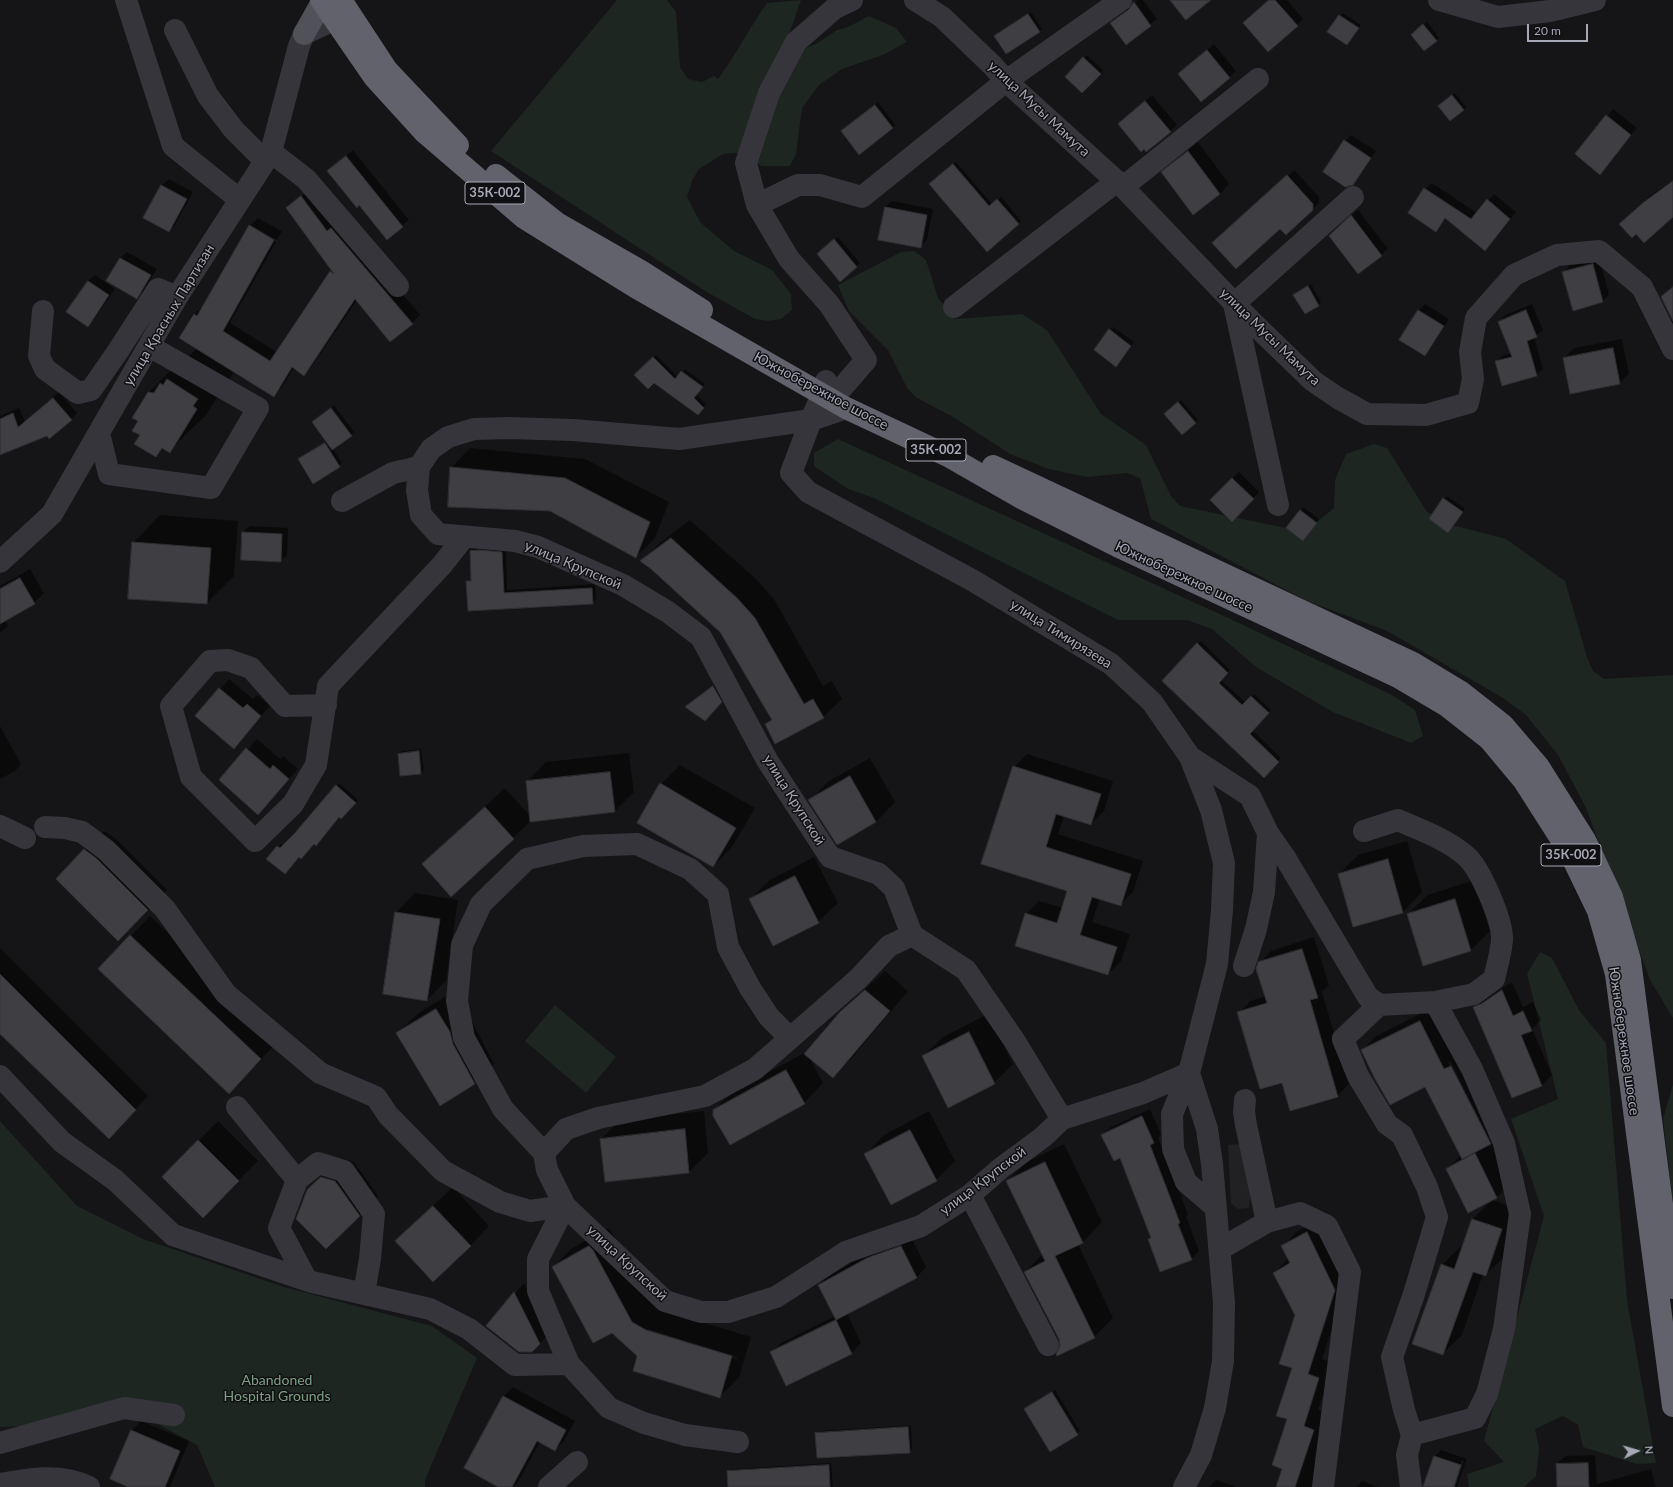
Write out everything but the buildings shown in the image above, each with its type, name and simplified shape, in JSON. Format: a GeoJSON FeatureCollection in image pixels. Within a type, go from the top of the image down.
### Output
{"type":"FeatureCollection","features":[{"type":"Feature","properties":{"kind":"highway","name":"Южнобережное шоссе"},"geometry":{"type":"LineString","coordinates":[[329,6],[455,142],[557,223],[642,271],[834,394],[1023,499],[1117,546],[1398,677],[1447,706],[1489,739],[1524,781],[1570,854],[1598,911],[1616,974],[1673,1406]]}},
{"type":"Feature","properties":{"kind":"highway","name":"Южнобережное шоссе"},"geometry":{"type":"LineString","coordinates":[[329,6],[374,77],[425,133],[524,218],[635,287],[802,383],[834,394],[1003,471],[1131,532],[1413,662],[1461,692],[1503,725],[1539,767],[1585,840],[1612,897],[1630,960],[1673,1288]]}},
{"type":"Feature","properties":{"kind":"main road"},"geometry":{"type":"LineString","coordinates":[[302,40],[329,6]]}},
{"type":"Feature","properties":{"kind":"street"},"geometry":{"type":"LineString","coordinates":[[126,0],[173,146],[240,200]]}},
{"type":"Feature","properties":{"kind":"street","name":"улица Мусы Мамута"},"geometry":{"type":"LineString","coordinates":[[915,0],[942,17],[1006,81],[1120,184],[1234,304],[1313,381],[1338,398],[1367,414],[1426,415],[1468,404],[1473,379],[1470,352],[1476,318],[1514,275],[1556,255],[1599,251],[1642,288],[1673,349]]}},
{"type":"Feature","properties":{"kind":"street"},"geometry":{"type":"LineString","coordinates":[[758,205],[798,185],[820,185],[862,197],[1006,81],[1121,0]]}},
{"type":"Feature","properties":{"kind":"street"},"geometry":{"type":"LineString","coordinates":[[1439,0],[1498,17],[1550,11],[1595,0]]}},
{"type":"Feature","properties":{"kind":"street"},"geometry":{"type":"LineString","coordinates":[[342,500],[393,474],[418,467],[430,449],[448,437],[474,429],[509,428],[573,430],[679,439],[811,420],[866,360],[829,304],[789,259],[758,205],[746,163],[770,93],[796,42],[840,3]]}},
{"type":"Feature","properties":{"kind":"street"},"geometry":{"type":"LineString","coordinates":[[176,30],[208,96],[234,130],[268,156],[306,179],[398,286]]}},
{"type":"Feature","properties":{"kind":"street","name":"улица Красных Партизан"},"geometry":{"type":"LineString","coordinates":[[0,562],[52,514],[177,297],[268,156],[302,40]]}},
{"type":"Feature","properties":{"kind":"street"},"geometry":{"type":"LineString","coordinates":[[954,306],[1120,184],[1258,79]]}},
{"type":"Feature","properties":{"kind":"street"},"geometry":{"type":"LineString","coordinates":[[1278,505],[1234,304],[1353,197]]}},
{"type":"Feature","properties":{"kind":"street"},"geometry":{"type":"LineString","coordinates":[[43,311],[39,356],[45,369],[78,393],[91,390],[158,289],[177,297]]}},
{"type":"Feature","properties":{"kind":"street"},"geometry":{"type":"LineString","coordinates":[[98,434],[108,474],[211,488],[258,408],[149,346]]}},
{"type":"Feature","properties":{"kind":"street"},"geometry":{"type":"LineString","coordinates":[[802,383],[811,420]]}},
{"type":"Feature","properties":{"kind":"street","name":"улица Тимирязева"},"geometry":{"type":"LineString","coordinates":[[811,420],[791,473],[808,492],[972,580],[1111,664],[1152,702],[1190,758],[1211,810],[1224,863],[1222,910],[1217,964],[1189,1073],[1172,1114],[1173,1148],[1186,1182],[1215,1207]]}},
{"type":"Feature","properties":{"kind":"street","name":"улица Крупской"},"geometry":{"type":"LineString","coordinates":[[418,467],[417,490],[421,515],[438,534],[515,541],[538,547],[623,585],[668,612],[701,637],[767,760],[830,857],[879,874],[894,888],[912,935]]}},
{"type":"Feature","properties":{"kind":"street"},"geometry":{"type":"LineString","coordinates":[[326,705],[285,706],[251,668],[228,660],[210,661],[171,706],[191,777],[255,841],[292,804],[316,765],[326,705],[328,686],[442,565],[464,537]]}},
{"type":"Feature","properties":{"kind":"street"},"geometry":{"type":"LineString","coordinates":[[1190,758],[1250,796],[1268,833],[1286,859],[1368,997],[1379,1005],[1435,1002],[1474,994],[1494,979],[1502,938],[1493,905],[1480,873],[1466,856],[1440,839],[1398,820],[1364,831]]}},
{"type":"Feature","properties":{"kind":"street"},"geometry":{"type":"LineString","coordinates":[[0,826],[25,838]]}},
{"type":"Feature","properties":{"kind":"street"},"geometry":{"type":"LineString","coordinates":[[45,827],[65,828],[82,832],[106,850],[165,909],[226,994],[320,1073],[376,1097],[388,1115],[443,1171],[500,1202],[530,1211],[566,1206]]}},
{"type":"Feature","properties":{"kind":"street"},"geometry":{"type":"LineString","coordinates":[[1244,966],[1256,929],[1264,892],[1268,833]]}},
{"type":"Feature","properties":{"kind":"street"},"geometry":{"type":"LineString","coordinates":[[790,1038],[769,1017],[750,988],[728,947],[718,894],[690,869],[637,844],[583,846],[527,859],[481,904],[462,945],[457,1001],[464,1038],[503,1109],[544,1153],[566,1129],[598,1118],[705,1096],[755,1069],[858,979],[889,946],[912,935],[966,970],[1014,1040],[1062,1119],[1143,1093],[1189,1073],[1207,1129],[1212,1164],[1224,1303],[1223,1361],[1215,1408],[1201,1455],[1184,1487]]}},
{"type":"Feature","properties":{"kind":"street"},"geometry":{"type":"LineString","coordinates":[[1412,1435],[1475,1418],[1487,1394],[1504,1329],[1520,1214],[1504,1143],[1472,1069],[1435,1002]]}},
{"type":"Feature","properties":{"kind":"street"},"geometry":{"type":"LineString","coordinates":[[1379,1005],[1343,1039],[1358,1076],[1387,1124],[1402,1135],[1427,1187],[1437,1217],[1414,1294],[1392,1357],[1404,1410],[1412,1435],[1407,1454],[1411,1487]]}},
{"type":"Feature","properties":{"kind":"street"},"geometry":{"type":"LineString","coordinates":[[0,1076],[62,1142],[114,1180],[174,1236],[306,1279],[430,1309],[469,1329],[515,1365],[569,1364]]}},
{"type":"Feature","properties":{"kind":"street"},"geometry":{"type":"LineString","coordinates":[[1143,1093],[1172,1114]]}},
{"type":"Feature","properties":{"kind":"street"},"geometry":{"type":"LineString","coordinates":[[1245,1100],[1246,1125],[1267,1222]]}},
{"type":"Feature","properties":{"kind":"street"},"geometry":{"type":"LineString","coordinates":[[237,1108],[297,1180]]}},
{"type":"Feature","properties":{"kind":"street","name":"улица Крупской"},"geometry":{"type":"LineString","coordinates":[[544,1153],[547,1170],[566,1206],[665,1301],[701,1312],[728,1312],[776,1297],[846,1252],[921,1226],[970,1195],[1001,1168],[1043,1138],[1062,1119]]}},
{"type":"Feature","properties":{"kind":"street"},"geometry":{"type":"LineString","coordinates":[[306,1279],[279,1228],[297,1180],[318,1163],[344,1171],[374,1214],[370,1259],[364,1293]]}},
{"type":"Feature","properties":{"kind":"street"},"geometry":{"type":"LineString","coordinates":[[970,1195],[1048,1345]]}},
{"type":"Feature","properties":{"kind":"street"},"geometry":{"type":"LineString","coordinates":[[566,1206],[538,1259],[538,1291],[569,1364],[609,1408],[644,1423],[685,1435],[738,1442]]}},
{"type":"Feature","properties":{"kind":"street"},"geometry":{"type":"LineString","coordinates":[[1220,1249],[1267,1222],[1300,1213],[1327,1226],[1350,1272],[1323,1487]]}},
{"type":"Feature","properties":{"kind":"street"},"geometry":{"type":"LineString","coordinates":[[0,1442],[124,1408],[174,1415]]}},
{"type":"Feature","properties":{"kind":"street"},"geometry":{"type":"LineString","coordinates":[[549,1487],[577,1462]]}},
{"type":"Feature","properties":{"kind":"street"},"geometry":{"type":"LineString","coordinates":[[0,1484],[44,1477],[77,1481],[89,1487]]}},
{"type":"Feature","properties":{"kind":"shaded area"},"geometry":{"type":"Polygon","coordinates":[[[1241,1144],[1253,1175],[1249,1208],[1238,1209],[1231,1203],[1228,1145],[1241,1144]]]}},
{"type":"Feature","properties":{"kind":"green space"},"geometry":{"type":"Polygon","coordinates":[[[617,0],[667,0],[676,12],[680,67],[688,79],[702,82],[714,76],[718,79],[767,3],[801,0],[779,64],[799,54],[806,48],[816,44],[837,30],[848,27],[869,16],[896,28],[907,42],[883,55],[842,69],[819,85],[802,108],[796,154],[790,166],[762,166],[736,153],[723,154],[699,169],[692,181],[687,197],[700,222],[734,251],[772,270],[791,294],[792,310],[781,319],[768,321],[755,319],[705,291],[491,151],[617,0]]]}},
{"type":"Feature","properties":{"kind":"green space"},"geometry":{"type":"Polygon","coordinates":[[[914,251],[926,260],[938,298],[955,319],[1022,314],[1047,330],[1101,414],[1146,445],[1171,496],[1180,506],[1286,528],[1312,526],[1334,508],[1335,480],[1346,454],[1374,444],[1387,448],[1427,512],[1452,525],[1506,539],[1565,581],[1587,657],[1593,671],[1604,679],[1673,675],[1673,1018],[1650,980],[1586,808],[1558,755],[1526,715],[1503,698],[1387,631],[1305,600],[1151,519],[1140,478],[1127,473],[1087,477],[1049,469],[1010,454],[953,417],[917,398],[907,388],[888,350],[849,311],[838,285],[901,252],[914,251]]]}},
{"type":"Feature","properties":{"kind":"green space"},"geometry":{"type":"Polygon","coordinates":[[[838,439],[1392,695],[1415,710],[1423,736],[1411,743],[1333,712],[1256,667],[1212,629],[1187,620],[1118,620],[874,498],[848,489],[814,466],[814,453],[838,439]]]}},
{"type":"Feature","properties":{"kind":"green space"},"geometry":{"type":"Polygon","coordinates":[[[1540,952],[1552,958],[1579,1010],[1606,1043],[1627,1300],[1656,1463],[1637,1464],[1583,1447],[1578,1425],[1563,1416],[1535,1429],[1539,1449],[1536,1476],[1524,1487],[1469,1487],[1467,1474],[1504,1462],[1484,1441],[1544,1216],[1511,1119],[1558,1099],[1527,974],[1540,952]]]}},
{"type":"Feature","properties":{"kind":"green space"},"geometry":{"type":"Polygon","coordinates":[[[555,1005],[616,1057],[586,1093],[525,1041],[555,1005]]]}},
{"type":"Feature","properties":{"kind":"green space"},"geometry":{"type":"Polygon","coordinates":[[[1673,1084],[1673,1203],[1663,1119],[1673,1084]]]}},
{"type":"Feature","properties":{"kind":"green space","name":"Abandoned Hospital Grounds"},"geometry":{"type":"Polygon","coordinates":[[[0,1121],[77,1206],[143,1239],[284,1287],[432,1326],[477,1358],[425,1480],[425,1487],[215,1487],[197,1445],[139,1414],[66,1425],[0,1427],[0,1121]]]}}]}
